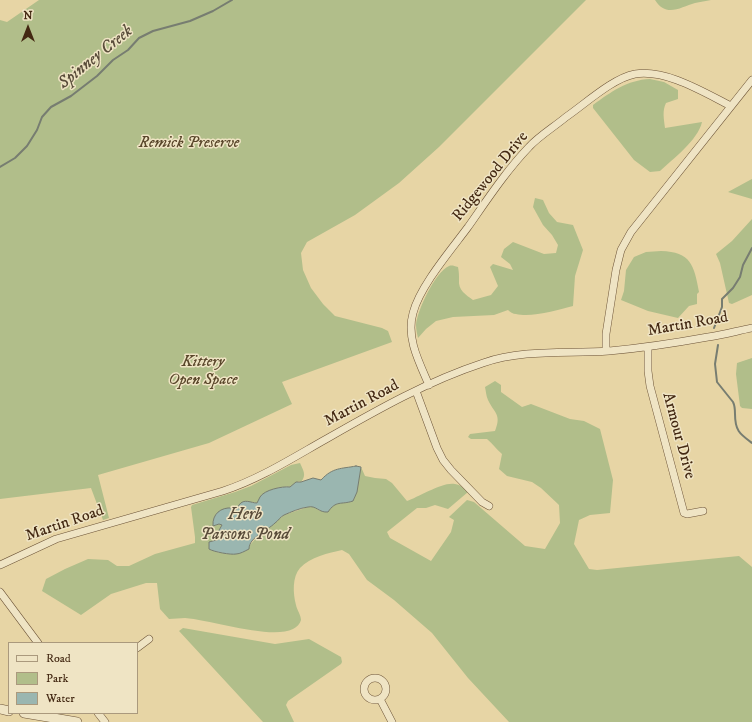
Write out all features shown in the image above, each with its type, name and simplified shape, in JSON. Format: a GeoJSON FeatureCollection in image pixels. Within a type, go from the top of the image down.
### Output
{"type":"FeatureCollection","features":[{"type":"Feature","properties":{"kind":"street","name":"Ridgewood Drive"},"geometry":{"type":"LineString","coordinates":[[429,385],[416,355],[411,337],[411,324],[417,301],[428,282],[456,243],[529,147],[613,83],[630,75],[652,73],[668,77],[698,89],[731,106]]}},
{"type":"Feature","properties":{"kind":"street"},"geometry":{"type":"LineString","coordinates":[[606,351],[606,334],[616,270],[621,250],[631,232],[752,80]]}},
{"type":"Feature","properties":{"kind":"street","name":"Martin Road"},"geometry":{"type":"LineString","coordinates":[[0,565],[56,539],[223,491],[244,483],[272,470],[375,411],[416,391],[460,371],[506,356],[606,351],[648,347],[707,338],[752,328]]}},
{"type":"Feature","properties":{"kind":"street","name":"Armour Drive"},"geometry":{"type":"LineString","coordinates":[[648,347],[648,371],[650,386],[684,513],[687,514],[703,511]]}},
{"type":"Feature","properties":{"kind":"street"},"geometry":{"type":"LineString","coordinates":[[416,391],[437,448],[443,460],[450,470],[482,502],[488,506]]}},
{"type":"Feature","properties":{"kind":"street"},"geometry":{"type":"LineString","coordinates":[[0,592],[37,642]]}},
{"type":"Feature","properties":{"kind":"street"},"geometry":{"type":"LineString","coordinates":[[138,647],[149,639]]}},
{"type":"Feature","properties":{"kind":"street"},"geometry":{"type":"LineString","coordinates":[[380,699],[392,722]]}},
{"type":"Feature","properties":{"kind":"street"},"geometry":{"type":"LineString","coordinates":[[30,714],[77,722]]}},
{"type":"Feature","properties":{"kind":"street"},"geometry":{"type":"LineString","coordinates":[[99,714],[105,722]]}},
{"type":"Feature","properties":{"kind":"green space","name":"Remick Preserve"},"geometry":{"type":"Polygon","coordinates":[[[39,0],[586,0],[439,147],[399,183],[355,215],[307,242],[301,253],[303,270],[311,288],[323,304],[335,316],[382,328],[388,331],[392,342],[282,382],[292,404],[209,443],[98,475],[109,518],[103,520],[91,488],[0,499],[0,20],[7,22],[39,0]]]}},
{"type":"Feature","properties":{"kind":"green space"},"geometry":{"type":"Polygon","coordinates":[[[655,0],[711,0],[695,3],[679,9],[669,10],[664,9],[655,0]]]}},
{"type":"Feature","properties":{"kind":"green space"},"geometry":{"type":"Polygon","coordinates":[[[650,79],[664,82],[678,90],[678,99],[666,103],[664,109],[665,128],[702,122],[696,136],[678,155],[660,171],[650,172],[634,160],[593,108],[593,105],[613,91],[627,84],[650,79]]]}},
{"type":"Feature","properties":{"kind":"green space"},"geometry":{"type":"Polygon","coordinates":[[[752,179],[752,199],[728,192],[750,180],[752,179]]]}},
{"type":"Feature","properties":{"kind":"green space"},"geometry":{"type":"Polygon","coordinates":[[[535,198],[543,200],[549,213],[557,222],[573,225],[583,250],[575,276],[573,306],[529,315],[514,314],[508,310],[494,315],[453,317],[436,321],[418,338],[416,325],[423,302],[438,276],[449,266],[458,267],[460,287],[463,292],[473,300],[491,295],[498,286],[490,267],[493,264],[513,270],[510,264],[501,257],[504,249],[513,242],[544,254],[556,253],[558,245],[543,225],[533,207],[535,198]]]}},
{"type":"Feature","properties":{"kind":"green space"},"geometry":{"type":"Polygon","coordinates":[[[752,219],[752,295],[732,304],[729,303],[720,263],[716,254],[732,241],[752,219]]]}},
{"type":"Feature","properties":{"kind":"green space"},"geometry":{"type":"Polygon","coordinates":[[[661,251],[679,254],[685,257],[693,267],[695,274],[699,292],[697,294],[697,304],[689,306],[678,318],[648,311],[621,300],[624,291],[626,270],[634,257],[646,252],[661,251]]]}},
{"type":"Feature","properties":{"kind":"green space"},"geometry":{"type":"Polygon","coordinates":[[[752,358],[752,409],[742,408],[740,406],[736,374],[737,363],[752,358]]]}},
{"type":"Feature","properties":{"kind":"green space"},"geometry":{"type":"Polygon","coordinates":[[[495,381],[501,385],[501,392],[522,407],[531,404],[570,419],[584,421],[600,429],[613,480],[610,513],[590,515],[579,520],[574,544],[589,569],[597,570],[739,556],[752,567],[752,722],[509,722],[468,678],[432,633],[394,600],[367,580],[349,554],[342,550],[314,558],[304,564],[297,572],[294,581],[294,596],[301,620],[293,629],[283,632],[256,631],[196,619],[169,619],[160,609],[157,583],[146,583],[111,594],[81,615],[42,591],[46,579],[88,559],[108,560],[117,566],[129,566],[155,554],[195,543],[192,505],[251,486],[291,465],[300,463],[304,475],[301,482],[299,481],[290,487],[269,491],[262,496],[257,503],[251,502],[240,504],[234,510],[221,510],[216,515],[214,519],[214,526],[219,524],[222,525],[218,532],[226,533],[226,535],[220,539],[216,552],[236,554],[249,546],[259,535],[284,515],[308,507],[314,507],[320,511],[337,503],[349,502],[354,499],[361,467],[365,476],[386,479],[392,483],[407,501],[438,487],[450,484],[459,485],[468,492],[448,509],[435,505],[426,508],[417,508],[387,532],[390,538],[431,561],[451,532],[454,520],[449,517],[467,500],[474,502],[525,546],[545,549],[560,523],[559,505],[541,488],[532,482],[507,476],[499,469],[502,454],[487,439],[471,439],[468,437],[470,434],[495,431],[498,421],[496,414],[487,398],[485,387],[495,381]]]}},
{"type":"Feature","properties":{"kind":"green space"},"geometry":{"type":"Polygon","coordinates":[[[183,628],[275,644],[309,639],[341,657],[342,662],[288,701],[286,705],[294,722],[263,722],[179,631],[183,628]]]}},
{"type":"Feature","properties":{"kind":"water","name":"Herb Parsons Pond"},"geometry":{"type":"Polygon","coordinates":[[[356,466],[361,467],[357,492],[353,501],[336,504],[328,512],[311,507],[299,509],[284,515],[255,538],[249,549],[239,554],[227,554],[209,549],[209,542],[220,539],[226,535],[226,533],[218,532],[222,525],[219,524],[213,526],[214,518],[221,510],[232,508],[235,511],[243,502],[248,501],[257,503],[260,497],[269,490],[290,487],[296,482],[313,478],[321,480],[333,471],[341,468],[356,466]]]}},
{"type":"Feature","properties":{"kind":"waterway","name":"Spinney Creek"},"geometry":{"type":"LineString","coordinates":[[0,167],[15,158],[27,146],[37,130],[42,117],[51,107],[71,96],[97,76],[113,60],[128,50],[139,38],[153,31],[190,21],[213,11],[232,0]]}},
{"type":"Feature","properties":{"kind":"waterway"},"geometry":{"type":"LineString","coordinates":[[714,328],[722,307],[722,299],[733,288],[740,277],[743,265],[752,248]]}},
{"type":"Feature","properties":{"kind":"waterway"},"geometry":{"type":"LineString","coordinates":[[718,345],[715,364],[717,382],[733,402],[735,408],[735,420],[739,432],[752,443]]}},
{"type":"Feature","properties":{"kind":"park label","name":"Kittery Open Space"},"geometry":{"type":"Point","coordinates":[203,372]}}]}
